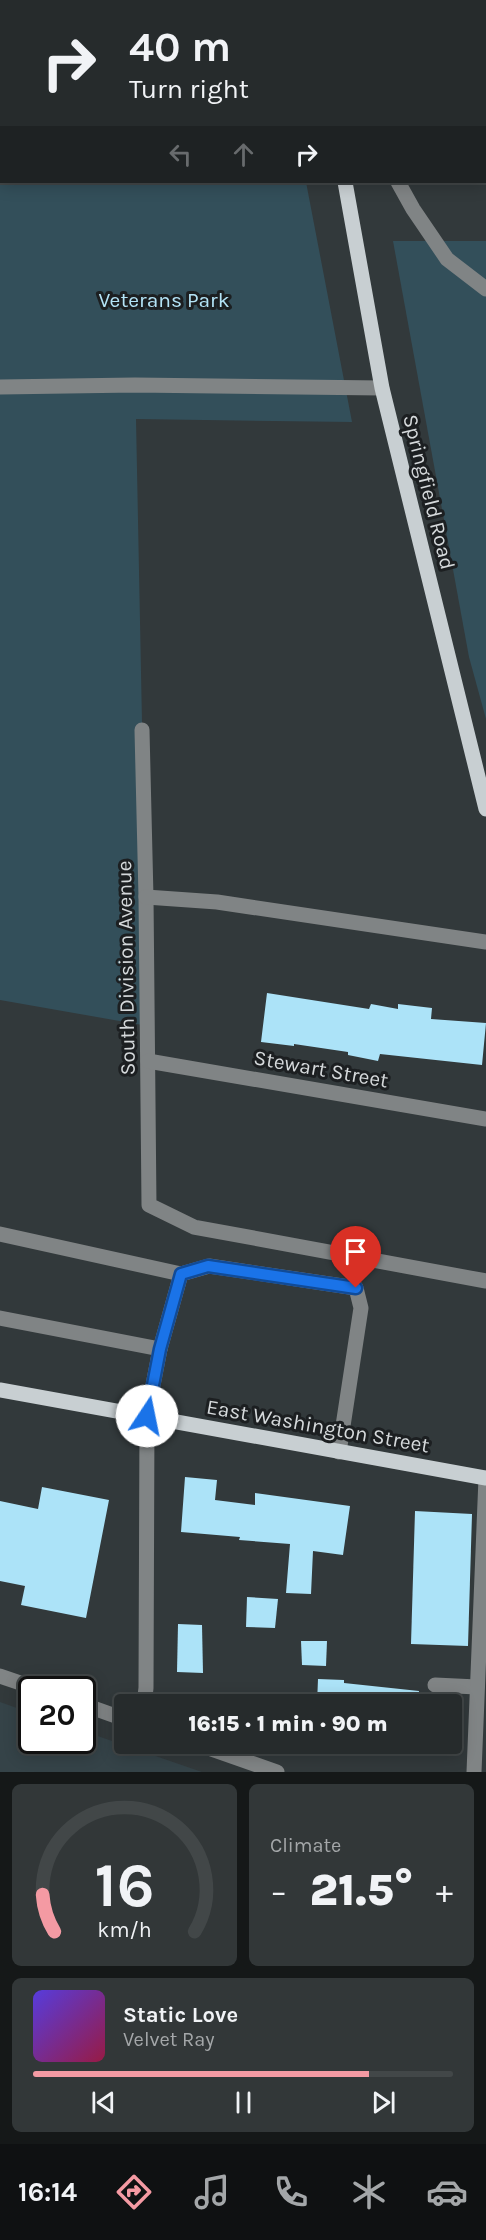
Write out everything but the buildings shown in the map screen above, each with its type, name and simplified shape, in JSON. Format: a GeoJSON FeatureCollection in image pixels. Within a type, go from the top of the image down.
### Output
{"type":"FeatureCollection","features":[{"type":"Feature","properties":{"kind":"main road","name":"Springfield Road"},"geometry":{"type":"LineString","coordinates":[[345,183],[381,388],[486,809]]}},
{"type":"Feature","properties":{"kind":"main road","name":"East Washington Street"},"geometry":{"type":"LineString","coordinates":[[0,1390],[486,1478]]}},
{"type":"Feature","properties":{"kind":"street"},"geometry":{"type":"LineString","coordinates":[[399,183],[447,259],[486,289]]}},
{"type":"Feature","properties":{"kind":"street"},"geometry":{"type":"LineString","coordinates":[[0,387],[135,385],[381,388]]}},
{"type":"Feature","properties":{"kind":"street","name":"South Division Avenue"},"geometry":{"type":"LineString","coordinates":[[142,730],[149,1205],[194,1227],[486,1281]]}},
{"type":"Feature","properties":{"kind":"street"},"geometry":{"type":"LineString","coordinates":[[146,897],[217,902],[486,942]]}},
{"type":"Feature","properties":{"kind":"street","name":"Stewart Street"},"geometry":{"type":"LineString","coordinates":[[148,1061],[486,1119]]}},
{"type":"Feature","properties":{"kind":"street"},"geometry":{"type":"LineString","coordinates":[[0,1234],[181,1274],[208,1266],[356,1288],[361,1308],[339,1452]]}},
{"type":"Feature","properties":{"kind":"street"},"geometry":{"type":"LineString","coordinates":[[145,1694],[147,1416],[160,1349],[181,1274]]}},
{"type":"Feature","properties":{"kind":"street"},"geometry":{"type":"LineString","coordinates":[[0,1318],[160,1349]]}},
{"type":"Feature","properties":{"kind":"street"},"geometry":{"type":"LineString","coordinates":[[474,1772],[486,1478]]}},
{"type":"Feature","properties":{"kind":"street"},"geometry":{"type":"LineString","coordinates":[[0,1676],[18,1682]]}},
{"type":"Feature","properties":{"kind":"street"},"geometry":{"type":"LineString","coordinates":[[435,1685],[477,1687]]}},
{"type":"Feature","properties":{"kind":"street"},"geometry":{"type":"LineString","coordinates":[[96,1709],[114,1715]]}},
{"type":"Feature","properties":{"kind":"street"},"geometry":{"type":"LineString","coordinates":[[225,1754],[277,1772]]}},
{"type":"Feature","properties":{"kind":"shaded area"},"geometry":{"type":"Polygon","coordinates":[[[0,1702],[18,1708],[18,1754],[96,1754],[96,1735],[114,1742],[114,1754],[150,1754],[202,1772],[0,1772],[0,1702]]]}},
{"type":"Feature","properties":{"kind":"green space","name":"Veterans Park"},"geometry":{"type":"Polygon","coordinates":[[[0,183],[306,183],[352,422],[136,419],[148,1026],[0,1000],[0,183]]]}},
{"type":"Feature","properties":{"kind":"green space"},"geometry":{"type":"Polygon","coordinates":[[[393,241],[486,241],[486,719],[469,657],[393,241]]]}},
{"type":"Feature","properties":{"kind":"route"},"geometry":{"type":"LineString","coordinates":[[147,1416],[160,1349],[181,1274],[208,1266],[356,1288]]}}]}
